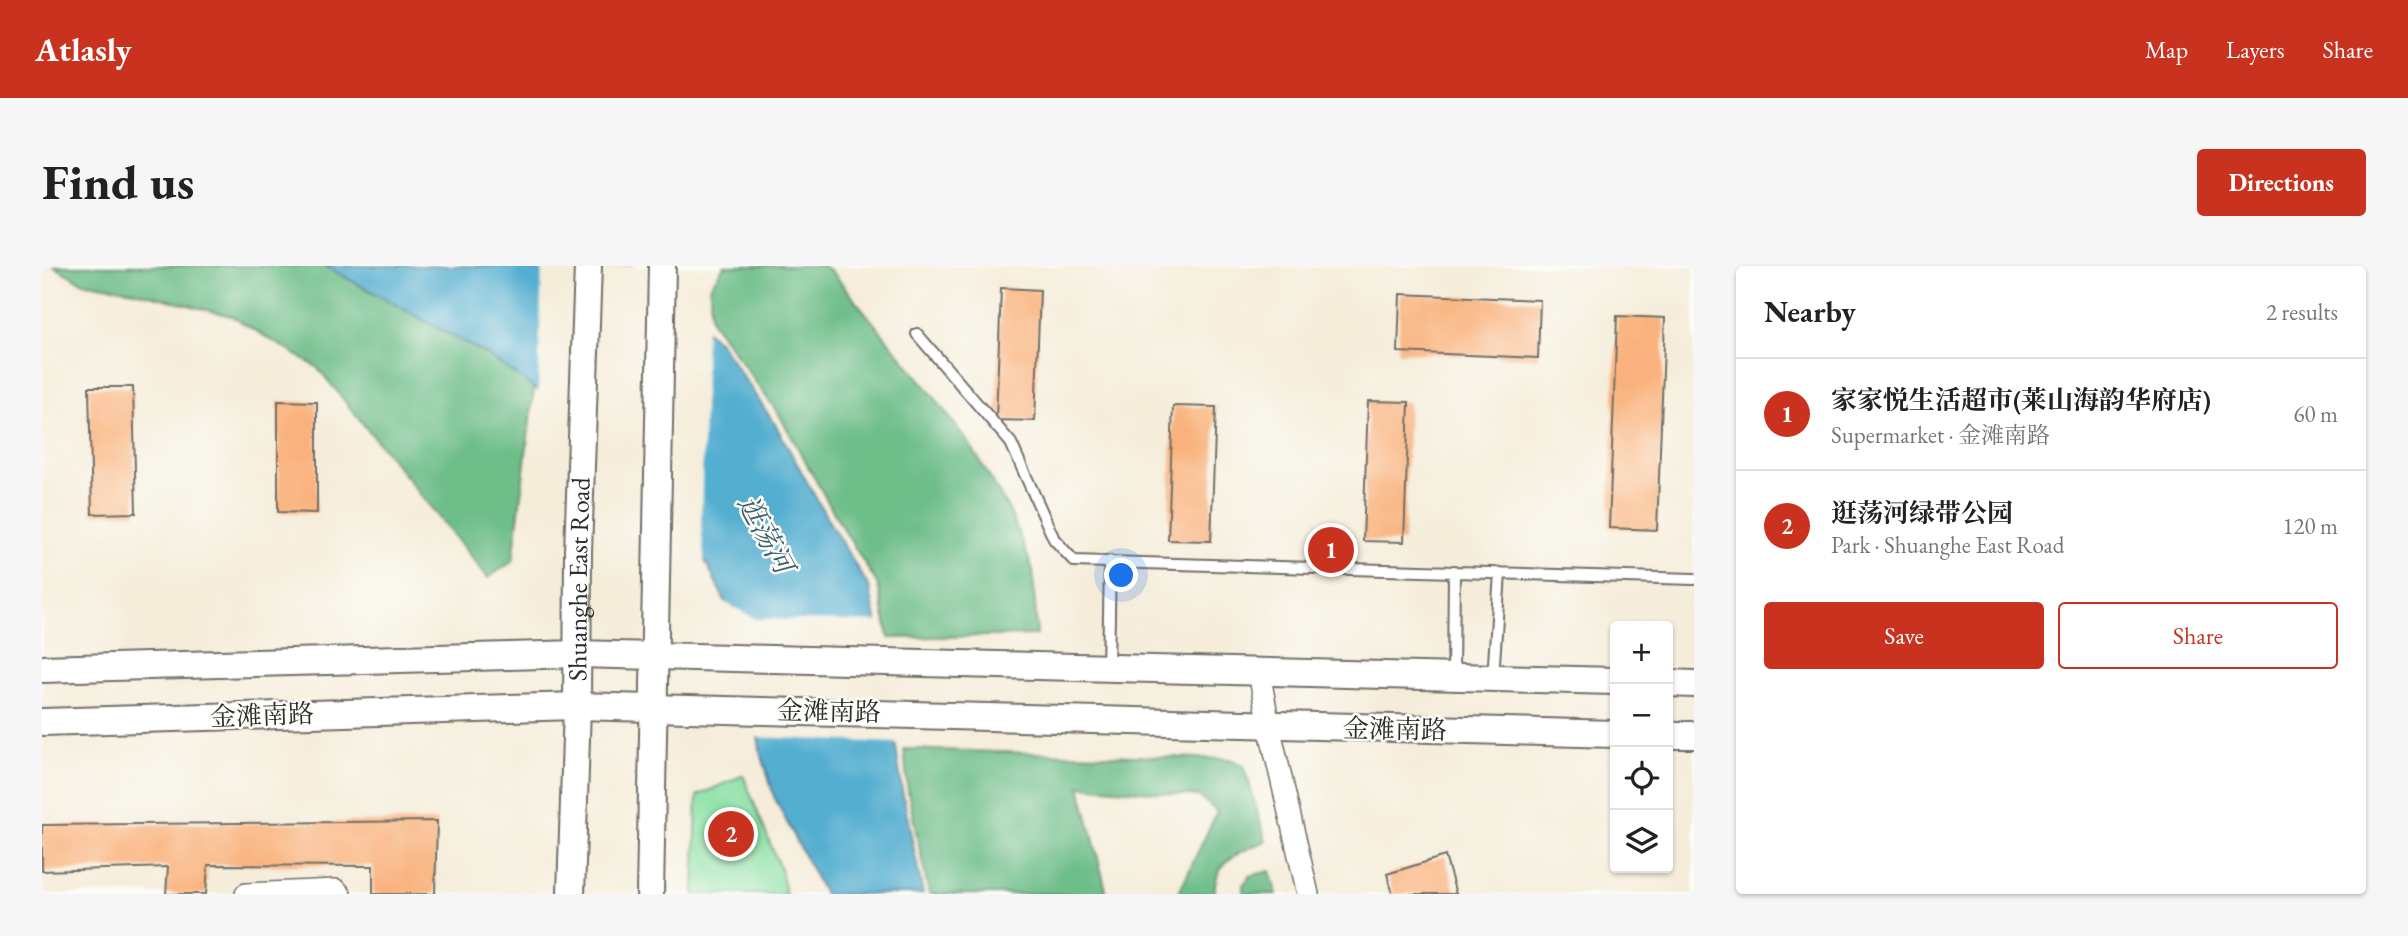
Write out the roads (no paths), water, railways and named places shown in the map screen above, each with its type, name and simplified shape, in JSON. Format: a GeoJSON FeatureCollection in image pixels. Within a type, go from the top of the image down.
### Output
{"type":"FeatureCollection","features":[{"type":"Feature","properties":{"kind":"street","name":"Shuanghe East Road"},"geometry":{"type":"LineString","coordinates":[[571,894],[577,706],[578,552],[588,266]]}},
{"type":"Feature","properties":{"kind":"street"},"geometry":{"type":"LineString","coordinates":[[650,894],[662,266]]}},
{"type":"Feature","properties":{"kind":"street","name":"金滩南路"},"geometry":{"type":"LineString","coordinates":[[42,669],[577,654],[1610,681]]}},
{"type":"Feature","properties":{"kind":"street"},"geometry":{"type":"LineString","coordinates":[[1259,672],[1308,894]]}},
{"type":"Feature","properties":{"kind":"street"},"geometry":{"type":"LineString","coordinates":[[1673,683],[1694,684]]}},
{"type":"Feature","properties":{"kind":"street","name":"金滩南路"},"geometry":{"type":"LineString","coordinates":[[42,722],[577,706],[1610,734]]}},
{"type":"Feature","properties":{"kind":"street"},"geometry":{"type":"LineString","coordinates":[[1673,735],[1694,735]]}},
{"type":"Feature","properties":{"kind":"street"},"geometry":{"type":"LineString","coordinates":[[246,894],[336,890],[340,894]]}},
{"type":"Feature","properties":{"kind":"lane"},"geometry":{"type":"LineString","coordinates":[[917,334],[1011,443],[1054,539],[1074,561],[1694,579]]}},
{"type":"Feature","properties":{"kind":"lane"},"geometry":{"type":"LineString","coordinates":[[1108,668],[1110,561]]}},
{"type":"Feature","properties":{"kind":"lane"},"geometry":{"type":"LineString","coordinates":[[1454,571],[1454,677]]}},
{"type":"Feature","properties":{"kind":"lane"},"geometry":{"type":"LineString","coordinates":[[1493,678],[1500,573]]}},
{"type":"Feature","properties":{"kind":"water","name":"逛荡河"},"geometry":{"type":"Polygon","coordinates":[[[325,266],[632,266],[720,343],[775,424],[869,587],[882,646],[902,790],[923,894],[824,894],[774,797],[760,749],[745,652],[734,620],[709,568],[668,498],[621,449],[486,354],[325,266]]]}},
{"type":"Feature","properties":{"kind":"place","name":"家家悦生活超市(莱山海韵华府店)"},"geometry":{"type":"Point","coordinates":[1331,550]}},
{"type":"Feature","properties":{"kind":"place","name":"逛荡河绿带公园"},"geometry":{"type":"Point","coordinates":[731,834]}}]}
